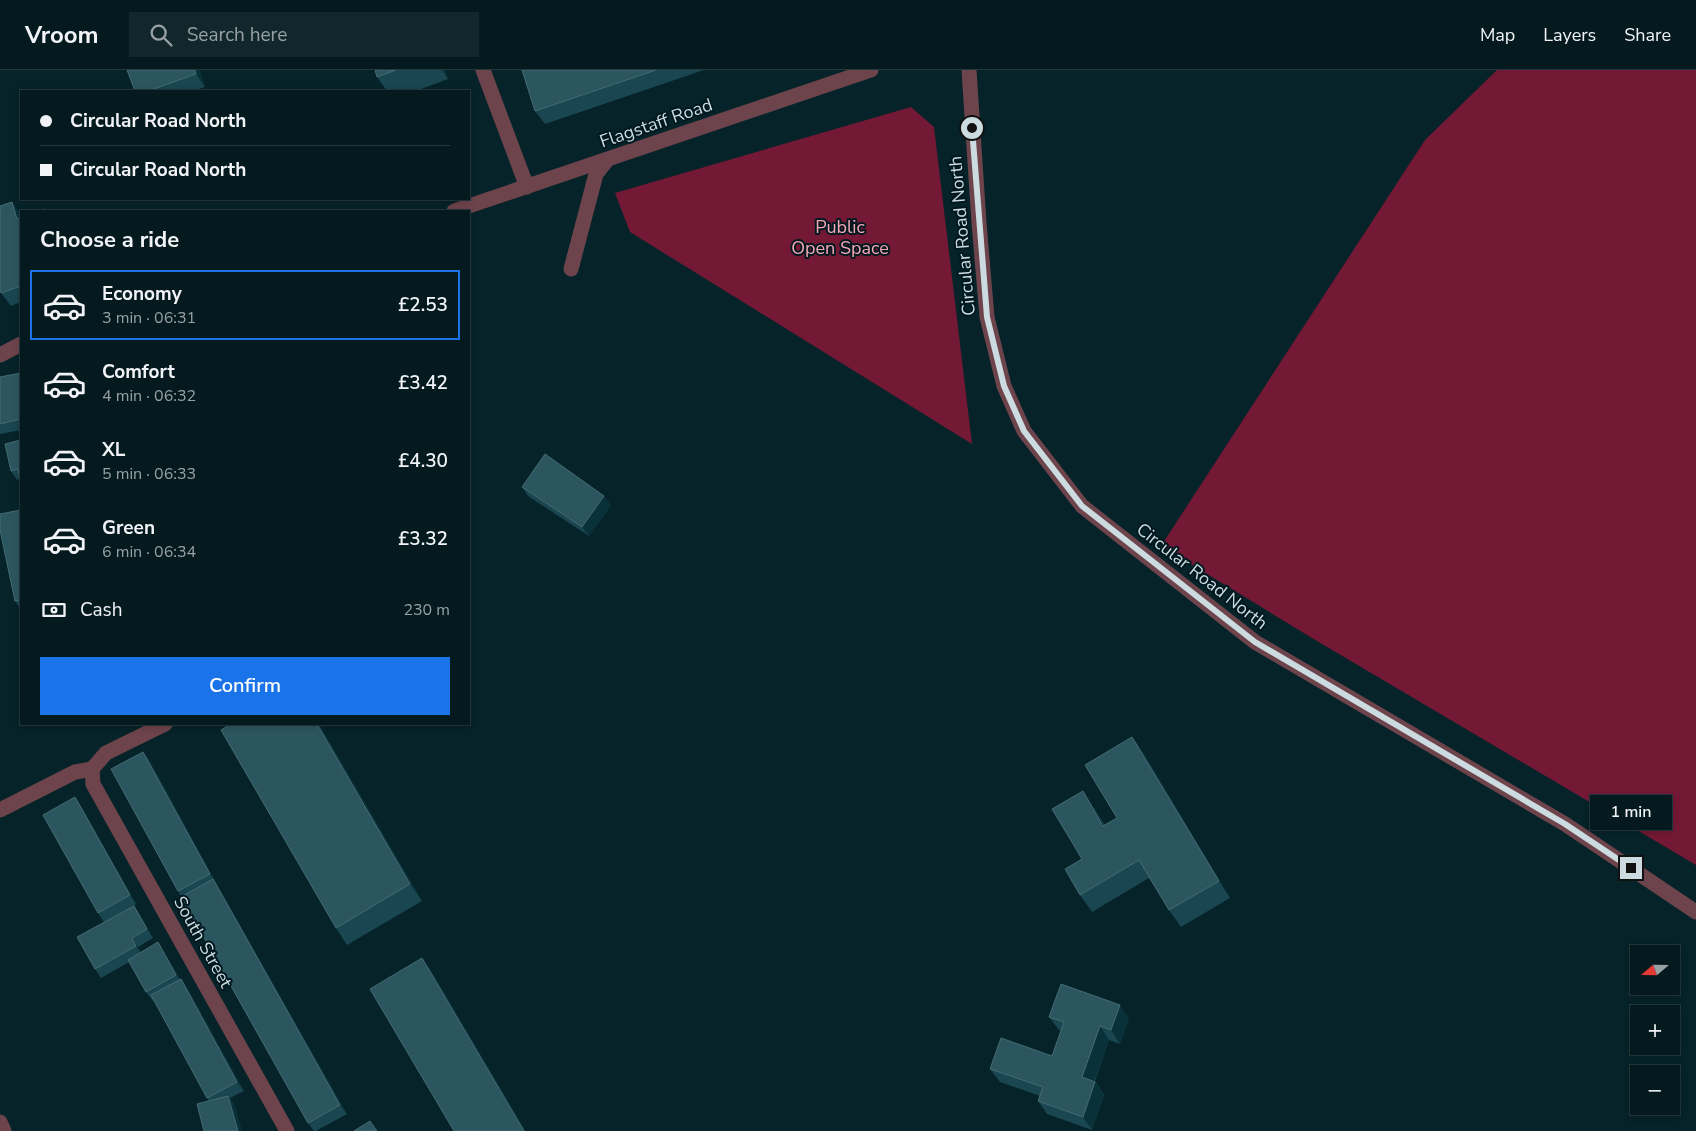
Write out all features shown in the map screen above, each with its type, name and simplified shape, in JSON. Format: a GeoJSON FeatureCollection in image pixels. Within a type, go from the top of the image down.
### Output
{"type":"FeatureCollection","features":[{"type":"Feature","properties":{"kind":"street"},"geometry":{"type":"LineString","coordinates":[[482,70],[527,187]]}},
{"type":"Feature","properties":{"kind":"street","name":"Flagstaff Road"},"geometry":{"type":"LineString","coordinates":[[457,210],[871,70]]}},
{"type":"Feature","properties":{"kind":"street","name":"Circular Road North"},"geometry":{"type":"LineString","coordinates":[[969,70],[987,317],[1004,386],[1024,431],[1082,506],[1255,642],[1565,824],[1696,912]]}},
{"type":"Feature","properties":{"kind":"street"},"geometry":{"type":"LineString","coordinates":[[571,269],[596,174],[607,160]]}},
{"type":"Feature","properties":{"kind":"street"},"geometry":{"type":"LineString","coordinates":[[0,355],[20,345]]}},
{"type":"Feature","properties":{"kind":"street"},"geometry":{"type":"LineString","coordinates":[[0,810],[75,772],[92,769],[106,753],[163,725]]}},
{"type":"Feature","properties":{"kind":"street","name":"South Street"},"geometry":{"type":"LineString","coordinates":[[92,769],[93,784],[287,1131]]}},
{"type":"Feature","properties":{"kind":"street"},"geometry":{"type":"LineString","coordinates":[[0,1122],[4,1131]]}},
{"type":"Feature","properties":{"kind":"green space"},"geometry":{"type":"Polygon","coordinates":[[[1497,70],[1696,70],[1696,865],[1317,641],[1161,546],[1425,140],[1497,70]]]}},
{"type":"Feature","properties":{"kind":"green space","name":"Public Open Space"},"geometry":{"type":"Polygon","coordinates":[[[911,107],[934,127],[972,444],[630,232],[615,193],[911,107]]]}},
{"type":"Feature","properties":{"kind":"building"},"geometry":{"type":"Polygon","coordinates":[[[127,70],[195,70],[196,74],[151,90],[135,90],[127,70]]]}},
{"type":"Feature","properties":{"kind":"building"},"geometry":{"type":"Polygon","coordinates":[[[375,70],[396,70],[377,77],[375,70]]]}},
{"type":"Feature","properties":{"kind":"building"},"geometry":{"type":"Polygon","coordinates":[[[522,70],[656,70],[535,111],[522,70]]]}},
{"type":"Feature","properties":{"kind":"building"},"geometry":{"type":"Polygon","coordinates":[[[12,202],[17,219],[20,218],[20,286],[1,293],[0,289],[0,206],[12,202]]]}},
{"type":"Feature","properties":{"kind":"building"},"geometry":{"type":"Polygon","coordinates":[[[20,373],[20,419],[0,424],[0,377],[20,373]]]}},
{"type":"Feature","properties":{"kind":"building"},"geometry":{"type":"Polygon","coordinates":[[[20,440],[20,481],[18,469],[11,471],[5,444],[20,440]]]}},
{"type":"Feature","properties":{"kind":"building"},"geometry":{"type":"Polygon","coordinates":[[[545,454],[604,496],[582,527],[522,487],[545,454]]]}},
{"type":"Feature","properties":{"kind":"building"},"geometry":{"type":"Polygon","coordinates":[[[20,510],[20,600],[15,601],[0,530],[0,514],[20,510]]]}},
{"type":"Feature","properties":{"kind":"building"},"geometry":{"type":"Polygon","coordinates":[[[229,725],[318,725],[410,884],[336,928],[221,730],[229,725]]]}},
{"type":"Feature","properties":{"kind":"building"},"geometry":{"type":"Polygon","coordinates":[[[1132,737],[1219,881],[1169,910],[1139,860],[1080,895],[1065,869],[1082,859],[1052,809],[1083,791],[1103,826],[1117,818],[1085,765],[1132,737]]]}},
{"type":"Feature","properties":{"kind":"building"},"geometry":{"type":"Polygon","coordinates":[[[143,752],[210,874],[178,891],[111,769],[143,752]]]}},
{"type":"Feature","properties":{"kind":"building"},"geometry":{"type":"Polygon","coordinates":[[[75,797],[130,895],[98,913],[43,815],[75,797]]]}},
{"type":"Feature","properties":{"kind":"building"},"geometry":{"type":"Polygon","coordinates":[[[213,879],[340,1105],[308,1123],[181,897],[213,879]]]}},
{"type":"Feature","properties":{"kind":"building"},"geometry":{"type":"Polygon","coordinates":[[[134,906],[147,929],[132,938],[136,946],[95,969],[77,937],[134,906]]]}},
{"type":"Feature","properties":{"kind":"building"},"geometry":{"type":"Polygon","coordinates":[[[158,942],[176,975],[146,992],[128,960],[158,942]]]}},
{"type":"Feature","properties":{"kind":"building"},"geometry":{"type":"Polygon","coordinates":[[[422,958],[524,1131],[454,1131],[370,989],[422,958]]]}},
{"type":"Feature","properties":{"kind":"building"},"geometry":{"type":"Polygon","coordinates":[[[181,979],[237,1082],[207,1098],[151,995],[181,979]]]}},
{"type":"Feature","properties":{"kind":"building"},"geometry":{"type":"Polygon","coordinates":[[[1061,984],[1120,1005],[1111,1030],[1100,1026],[1082,1077],[1095,1082],[1083,1117],[1038,1101],[1043,1087],[990,1069],[1001,1038],[1052,1056],[1064,1022],[1049,1017],[1061,984]]]}},
{"type":"Feature","properties":{"kind":"building"},"geometry":{"type":"Polygon","coordinates":[[[228,1096],[238,1131],[204,1131],[197,1104],[228,1096]]]}},
{"type":"Feature","properties":{"kind":"building"},"geometry":{"type":"Polygon","coordinates":[[[370,1121],[377,1131],[354,1131],[370,1121]]]}},
{"type":"Feature","properties":{"kind":"route"},"geometry":{"type":"LineString","coordinates":[[972,128],[987,317],[1004,386],[1024,431],[1082,506],[1255,642],[1565,824],[1631,868]]}}]}
